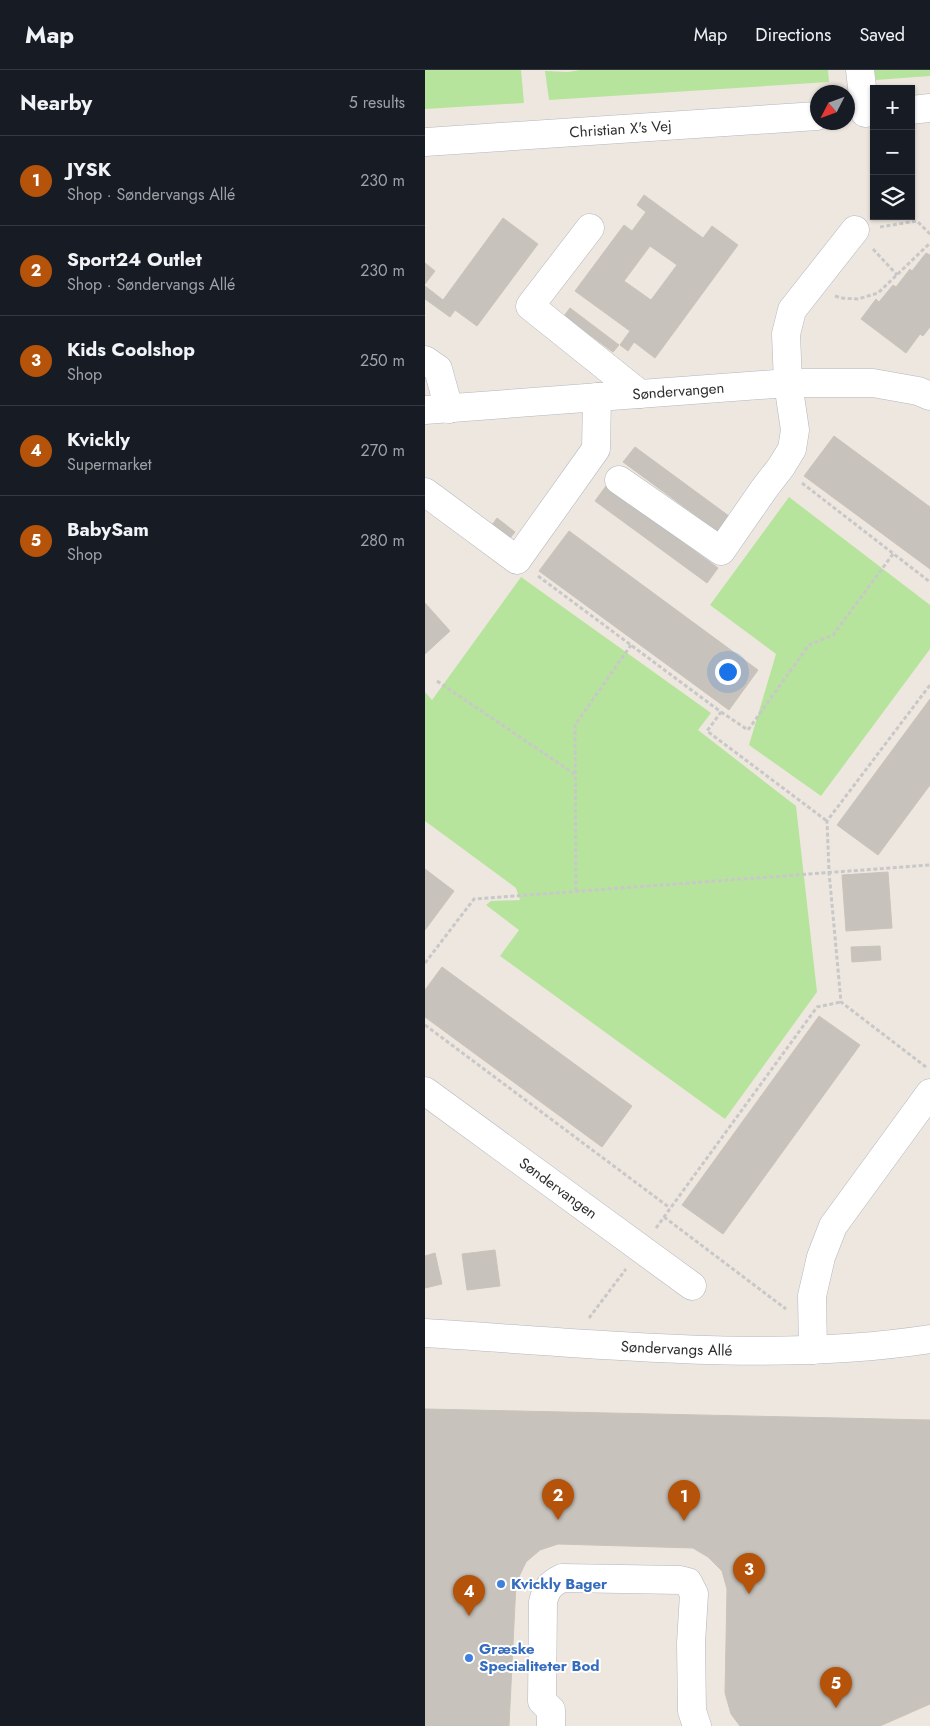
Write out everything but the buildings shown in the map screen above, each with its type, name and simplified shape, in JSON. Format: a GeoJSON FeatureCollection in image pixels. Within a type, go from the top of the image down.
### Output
{"type":"FeatureCollection","features":[{"type":"Feature","properties":{"kind":"street"},"geometry":{"type":"LineString","coordinates":[[860,70],[862,113]]}},
{"type":"Feature","properties":{"kind":"street"},"geometry":{"type":"LineString","coordinates":[[915,110],[930,108]]}},
{"type":"Feature","properties":{"kind":"street","name":"Christian X's Vej"},"geometry":{"type":"LineString","coordinates":[[425,142],[810,116]]}},
{"type":"Feature","properties":{"kind":"street"},"geometry":{"type":"LineString","coordinates":[[590,228],[530,306],[639,394]]}},
{"type":"Feature","properties":{"kind":"street"},"geometry":{"type":"LineString","coordinates":[[619,480],[721,551],[792,449],[795,430],[788,382],[786,334],[792,310],[855,230]]}},
{"type":"Feature","properties":{"kind":"street"},"geometry":{"type":"LineString","coordinates":[[425,360],[439,369],[437,410]]}},
{"type":"Feature","properties":{"kind":"street","name":"Søndervangen"},"geometry":{"type":"LineString","coordinates":[[437,410],[788,382],[873,383],[918,391],[930,396]]}},
{"type":"Feature","properties":{"kind":"street"},"geometry":{"type":"LineString","coordinates":[[425,492],[517,560],[596,449],[597,397]]}},
{"type":"Feature","properties":{"kind":"street","name":"Søndervangen"},"geometry":{"type":"LineString","coordinates":[[425,1091],[692,1286]]}},
{"type":"Feature","properties":{"kind":"street"},"geometry":{"type":"LineString","coordinates":[[813,1339],[812,1296],[821,1256],[833,1226],[930,1092]]}},
{"type":"Feature","properties":{"kind":"street","name":"Søndervangs Allé"},"geometry":{"type":"LineString","coordinates":[[425,1332],[698,1350],[813,1339],[892,1345],[930,1339]]}},
{"type":"Feature","properties":{"kind":"street"},"geometry":{"type":"LineString","coordinates":[[551,1726],[551,1710],[543,1701],[543,1602],[545,1592],[551,1583],[562,1578],[680,1580],[688,1582],[694,1594],[691,1643],[692,1711],[697,1726]]}},
{"type":"Feature","properties":{"kind":"path"},"geometry":{"type":"LineString","coordinates":[[855,230],[917,221],[930,234]]}},
{"type":"Feature","properties":{"kind":"path"},"geometry":{"type":"LineString","coordinates":[[855,230],[897,275]]}},
{"type":"Feature","properties":{"kind":"path"},"geometry":{"type":"LineString","coordinates":[[813,284],[827,293],[841,298],[858,299],[877,293],[930,243]]}},
{"type":"Feature","properties":{"kind":"path"},"geometry":{"type":"LineString","coordinates":[[781,467],[930,582]]}},
{"type":"Feature","properties":{"kind":"path"},"geometry":{"type":"LineString","coordinates":[[517,560],[747,730],[809,645],[833,635],[893,554]]}},
{"type":"Feature","properties":{"kind":"path"},"geometry":{"type":"LineString","coordinates":[[576,891],[575,725],[631,645]]}},
{"type":"Feature","properties":{"kind":"path"},"geometry":{"type":"LineString","coordinates":[[437,681],[576,775]]}},
{"type":"Feature","properties":{"kind":"path"},"geometry":{"type":"LineString","coordinates":[[930,685],[827,821],[829,872],[841,1002],[930,1071]]}},
{"type":"Feature","properties":{"kind":"path"},"geometry":{"type":"LineString","coordinates":[[721,712],[707,731],[827,821]]}},
{"type":"Feature","properties":{"kind":"path"},"geometry":{"type":"LineString","coordinates":[[425,963],[474,899],[930,864]]}},
{"type":"Feature","properties":{"kind":"path"},"geometry":{"type":"LineString","coordinates":[[570,1342],[641,1249],[817,1007],[841,1002]]}},
{"type":"Feature","properties":{"kind":"path"},"geometry":{"type":"LineString","coordinates":[[425,1025],[670,1208]]}},
{"type":"Feature","properties":{"kind":"path"},"geometry":{"type":"LineString","coordinates":[[664,1217],[813,1339]]}},
{"type":"Feature","properties":{"kind":"green space"},"geometry":{"type":"Polygon","coordinates":[[[425,70],[521,70],[524,103],[425,109],[425,70]]]}},
{"type":"Feature","properties":{"kind":"green space"},"geometry":{"type":"Polygon","coordinates":[[[581,70],[828,70],[829,82],[549,100],[545,71],[568,72],[581,70]]]}},
{"type":"Feature","properties":{"kind":"green space"},"geometry":{"type":"Polygon","coordinates":[[[874,70],[930,70],[930,76],[876,80],[874,70]]]}},
{"type":"Feature","properties":{"kind":"green space"},"geometry":{"type":"Polygon","coordinates":[[[789,497],[930,605],[930,649],[821,796],[749,745],[776,654],[710,605],[789,497]]]}},
{"type":"Feature","properties":{"kind":"green space"},"geometry":{"type":"Polygon","coordinates":[[[521,577],[711,713],[698,730],[796,806],[817,992],[725,1119],[500,956],[519,930],[486,905],[491,901],[520,900],[516,888],[425,821],[425,692],[432,700],[521,577]]]}},
{"type":"Feature","properties":{"kind":"place","name":"Sport24 Outlet"},"geometry":{"type":"Point","coordinates":[558,1520]}},
{"type":"Feature","properties":{"kind":"place","name":"JYSK"},"geometry":{"type":"Point","coordinates":[684,1521]}},
{"type":"Feature","properties":{"kind":"place","name":"Kvickly Bager"},"geometry":{"type":"Point","coordinates":[501,1584]}},
{"type":"Feature","properties":{"kind":"place","name":"Kids Coolshop"},"geometry":{"type":"Point","coordinates":[749,1594]}},
{"type":"Feature","properties":{"kind":"place","name":"Kvickly"},"geometry":{"type":"Point","coordinates":[469,1616]}},
{"type":"Feature","properties":{"kind":"place","name":"Græske Specialiteter Bod"},"geometry":{"type":"Point","coordinates":[469,1658]}},
{"type":"Feature","properties":{"kind":"place","name":"BabySam"},"geometry":{"type":"Point","coordinates":[836,1708]}}]}
